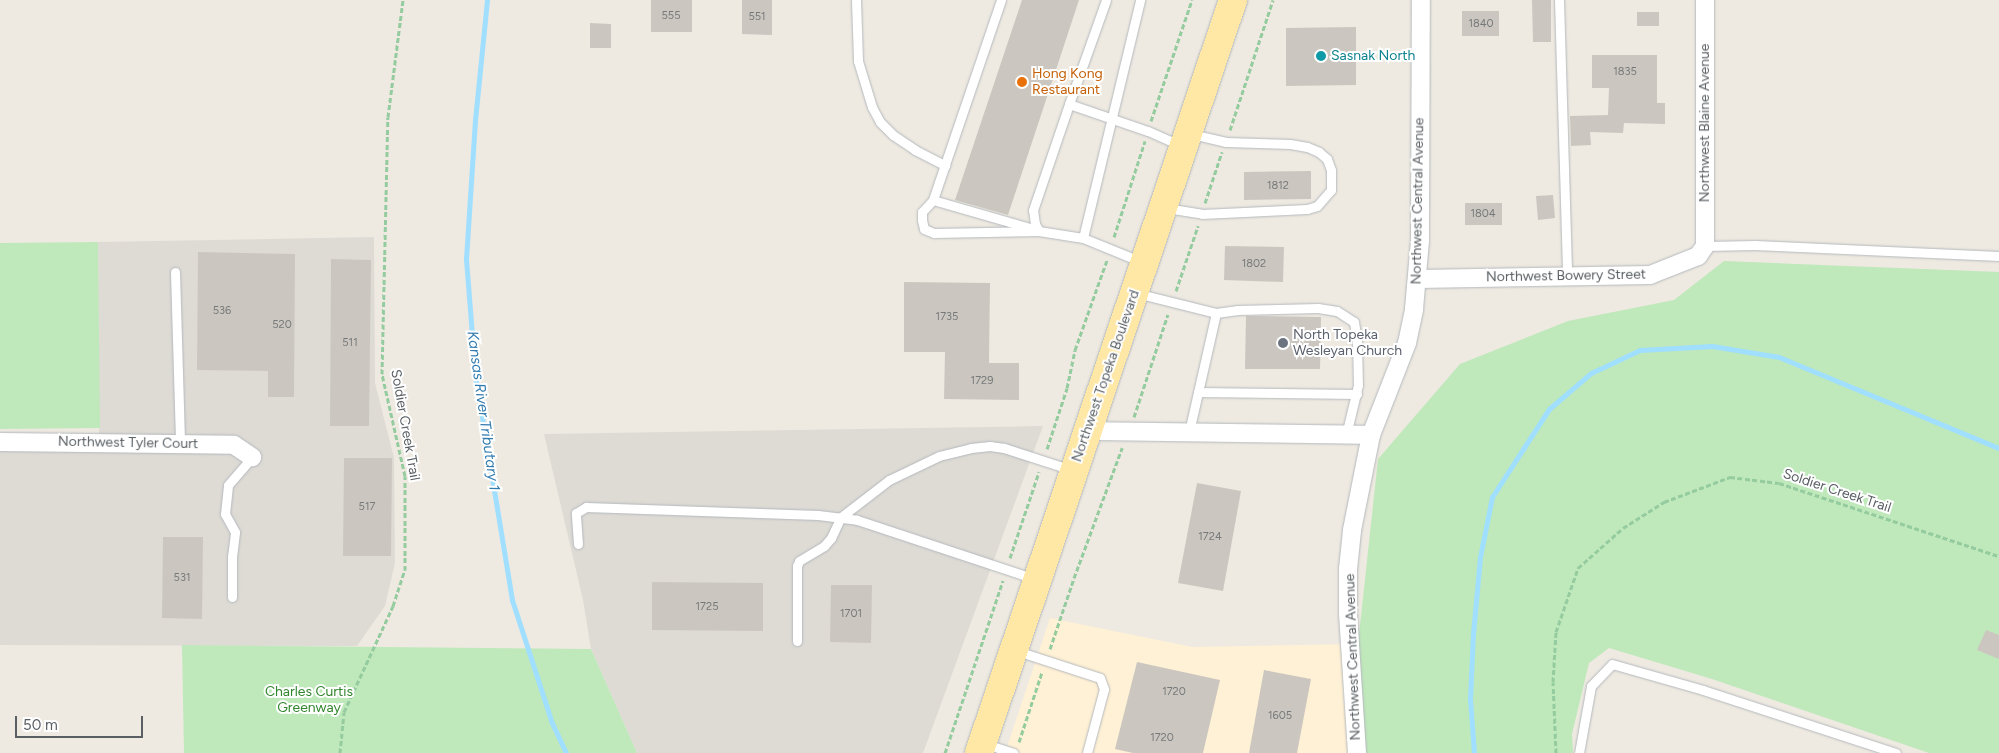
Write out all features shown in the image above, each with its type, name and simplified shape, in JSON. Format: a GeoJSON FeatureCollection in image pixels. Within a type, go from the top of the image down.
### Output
{"type":"FeatureCollection","features":[{"type":"Feature","properties":{"kind":"main road","name":"Northwest Topeka Boulevard"},"geometry":{"type":"LineString","coordinates":[[981,748],[1233,0]]}},
{"type":"Feature","properties":{"kind":"street","name":"Northwest Central Avenue"},"geometry":{"type":"LineString","coordinates":[[1357,753],[1348,612],[1348,569],[1352,530],[1371,435],[1407,343],[1418,279],[1421,0]]}},
{"type":"Feature","properties":{"kind":"street","name":"Northwest Blaine Avenue"},"geometry":{"type":"LineString","coordinates":[[1705,0],[1705,246]]}},
{"type":"Feature","properties":{"kind":"street","name":"Northwest Bowery Street"},"geometry":{"type":"LineString","coordinates":[[1418,279],[1650,275],[1698,256],[1705,246]]}},
{"type":"Feature","properties":{"kind":"street"},"geometry":{"type":"LineString","coordinates":[[1088,431],[1371,435]]}},
{"type":"Feature","properties":{"kind":"street","name":"Northwest Tyler Court"},"geometry":{"type":"LineString","coordinates":[[0,442],[234,445],[252,457]]}},
{"type":"Feature","properties":{"kind":"lane"},"geometry":{"type":"LineString","coordinates":[[856,0],[858,62],[872,107],[880,122],[893,136],[915,150],[945,165]]}},
{"type":"Feature","properties":{"kind":"lane"},"geometry":{"type":"LineString","coordinates":[[1001,0],[933,200],[922,212],[922,220],[924,229],[934,233],[1040,231]]}},
{"type":"Feature","properties":{"kind":"lane"},"geometry":{"type":"LineString","coordinates":[[1040,231],[1035,224],[1033,210],[1106,0]]}},
{"type":"Feature","properties":{"kind":"lane"},"geometry":{"type":"LineString","coordinates":[[1083,238],[1110,118],[1140,0]]}},
{"type":"Feature","properties":{"kind":"lane"},"geometry":{"type":"LineString","coordinates":[[1560,0],[1567,277]]}},
{"type":"Feature","properties":{"kind":"lane"},"geometry":{"type":"LineString","coordinates":[[1069,104],[1148,131],[1186,140],[1290,144],[1320,152],[1327,159],[1331,170],[1331,190],[1317,206],[1307,209],[1202,214],[1163,207]]}},
{"type":"Feature","properties":{"kind":"lane"},"geometry":{"type":"LineString","coordinates":[[933,200],[1040,231],[1083,238],[1144,263]]}},
{"type":"Feature","properties":{"kind":"lane"},"geometry":{"type":"LineString","coordinates":[[1705,246],[1755,246],[1999,256]]}},
{"type":"Feature","properties":{"kind":"lane"},"geometry":{"type":"LineString","coordinates":[[175,272],[180,444]]}},
{"type":"Feature","properties":{"kind":"lane"},"geometry":{"type":"LineString","coordinates":[[1134,293],[1216,313],[1238,310],[1318,308],[1337,311],[1354,322],[1357,342],[1357,394],[1346,435]]}},
{"type":"Feature","properties":{"kind":"lane"},"geometry":{"type":"LineString","coordinates":[[1189,432],[1216,313]]}},
{"type":"Feature","properties":{"kind":"lane"},"geometry":{"type":"LineString","coordinates":[[1198,392],[1357,394]]}},
{"type":"Feature","properties":{"kind":"lane"},"geometry":{"type":"LineString","coordinates":[[798,641],[797,566],[802,557],[824,546],[831,538],[842,517],[889,480],[939,456],[971,448],[990,446],[1004,448],[1074,471]]}},
{"type":"Feature","properties":{"kind":"lane"},"geometry":{"type":"LineString","coordinates":[[232,597],[232,556],[236,532],[225,514],[228,485],[252,457]]}},
{"type":"Feature","properties":{"kind":"lane"},"geometry":{"type":"LineString","coordinates":[[578,544],[576,513],[586,507],[842,517],[1007,568],[1038,580]]}},
{"type":"Feature","properties":{"kind":"lane"},"geometry":{"type":"LineString","coordinates":[[1014,650],[1100,678],[1104,689],[1087,753]]}},
{"type":"Feature","properties":{"kind":"lane"},"geometry":{"type":"LineString","coordinates":[[1579,753],[1591,686],[1612,664],[1703,690],[1896,753]]}},
{"type":"Feature","properties":{"kind":"lane"},"geometry":{"type":"LineString","coordinates":[[981,748],[1014,753]]}},
{"type":"Feature","properties":{"kind":"path","name":"Soldier Creek Trail"},"geometry":{"type":"LineString","coordinates":[[340,753],[344,712],[394,606],[404,570],[404,476],[382,374],[388,117],[403,0]]}},
{"type":"Feature","properties":{"kind":"path"},"geometry":{"type":"LineString","coordinates":[[945,753],[1067,388],[1075,350],[1111,249],[1192,0]]}},
{"type":"Feature","properties":{"kind":"path"},"geometry":{"type":"LineString","coordinates":[[1018,744],[1074,578],[1129,432],[1273,0]]}},
{"type":"Feature","properties":{"kind":"path","name":"Soldier Creek Trail"},"geometry":{"type":"LineString","coordinates":[[1556,753],[1553,682],[1556,632],[1578,568],[1623,528],[1664,502],[1730,477],[1779,483],[1999,556]]}},
{"type":"Feature","properties":{"kind":"shaded area"},"geometry":{"type":"Polygon","coordinates":[[[374,237],[375,383],[394,458],[395,563],[385,606],[357,646],[0,645],[0,451],[99,451],[98,242],[374,237]]]}},
{"type":"Feature","properties":{"kind":"shaded area"},"geometry":{"type":"Polygon","coordinates":[[[1043,426],[923,753],[637,753],[591,649],[583,600],[544,434],[1043,426]]]}},
{"type":"Feature","properties":{"kind":"shaded area"},"geometry":{"type":"Polygon","coordinates":[[[1050,618],[1192,647],[1358,644],[1366,753],[1005,753],[1050,618]]]}},
{"type":"Feature","properties":{"kind":"green space"},"geometry":{"type":"Polygon","coordinates":[[[98,242],[100,428],[0,429],[0,243],[98,242]]]}},
{"type":"Feature","properties":{"kind":"green space"},"geometry":{"type":"Polygon","coordinates":[[[1724,261],[1999,272],[1999,753],[1929,753],[1712,679],[1609,648],[1589,663],[1572,734],[1573,753],[1366,753],[1358,644],[1378,459],[1460,364],[1568,321],[1674,300],[1724,261]]]}},
{"type":"Feature","properties":{"kind":"green space","name":"Charles Curtis Greenway"},"geometry":{"type":"Polygon","coordinates":[[[182,645],[591,649],[637,753],[184,753],[182,645]]]}},
{"type":"Feature","properties":{"kind":"building"},"geometry":{"type":"Polygon","coordinates":[[[651,0],[692,0],[692,32],[651,32],[651,0]]]}},
{"type":"Feature","properties":{"kind":"building"},"geometry":{"type":"Polygon","coordinates":[[[742,0],[772,0],[772,35],[742,34],[742,0]]]}},
{"type":"Feature","properties":{"kind":"building"},"geometry":{"type":"Polygon","coordinates":[[[1022,0],[1079,0],[1008,215],[955,200],[1022,0]]]}},
{"type":"Feature","properties":{"kind":"building"},"geometry":{"type":"Polygon","coordinates":[[[1532,0],[1551,0],[1551,42],[1533,42],[1532,0]]]}},
{"type":"Feature","properties":{"kind":"building"},"geometry":{"type":"Polygon","coordinates":[[[1462,11],[1499,11],[1499,36],[1462,36],[1462,11]]]}},
{"type":"Feature","properties":{"kind":"building"},"geometry":{"type":"Polygon","coordinates":[[[1637,12],[1659,12],[1659,26],[1637,26],[1637,12]]]}},
{"type":"Feature","properties":{"kind":"building"},"geometry":{"type":"Polygon","coordinates":[[[590,23],[611,24],[611,48],[590,48],[590,23]]]}},
{"type":"Feature","properties":{"kind":"building","name":"Sasnak North"},"geometry":{"type":"Polygon","coordinates":[[[1356,27],[1356,85],[1286,86],[1286,28],[1356,27]]]}},
{"type":"Feature","properties":{"kind":"building"},"geometry":{"type":"Polygon","coordinates":[[[1592,55],[1657,55],[1657,103],[1665,103],[1665,124],[1624,123],[1623,133],[1590,132],[1591,145],[1571,146],[1570,116],[1608,115],[1609,88],[1592,88],[1592,55]]]}},
{"type":"Feature","properties":{"kind":"building"},"geometry":{"type":"Polygon","coordinates":[[[1311,171],[1311,199],[1244,200],[1244,172],[1311,171]]]}},
{"type":"Feature","properties":{"kind":"building"},"geometry":{"type":"Polygon","coordinates":[[[1553,195],[1555,218],[1538,220],[1536,196],[1553,195]]]}},
{"type":"Feature","properties":{"kind":"building"},"geometry":{"type":"Polygon","coordinates":[[[1465,203],[1502,203],[1502,225],[1465,225],[1465,203]]]}},
{"type":"Feature","properties":{"kind":"building"},"geometry":{"type":"Polygon","coordinates":[[[1225,246],[1284,247],[1283,282],[1224,280],[1225,246]]]}},
{"type":"Feature","properties":{"kind":"building"},"geometry":{"type":"Polygon","coordinates":[[[198,252],[295,254],[294,397],[268,397],[268,371],[197,370],[198,252]]]}},
{"type":"Feature","properties":{"kind":"building"},"geometry":{"type":"Polygon","coordinates":[[[331,259],[371,260],[369,426],[330,426],[331,259]]]}},
{"type":"Feature","properties":{"kind":"building"},"geometry":{"type":"Polygon","coordinates":[[[904,282],[990,283],[989,363],[1019,363],[1019,400],[944,399],[945,352],[904,352],[904,282]]]}},
{"type":"Feature","properties":{"kind":"building","name":"North Topeka Wesleyan Church"},"geometry":{"type":"Polygon","coordinates":[[[1246,316],[1321,317],[1320,369],[1245,369],[1246,316]]]}},
{"type":"Feature","properties":{"kind":"building"},"geometry":{"type":"Polygon","coordinates":[[[344,458],[392,458],[391,556],[343,556],[344,458]]]}},
{"type":"Feature","properties":{"kind":"building"},"geometry":{"type":"Polygon","coordinates":[[[1197,483],[1241,491],[1223,591],[1178,583],[1197,483]]]}},
{"type":"Feature","properties":{"kind":"building"},"geometry":{"type":"Polygon","coordinates":[[[163,537],[203,537],[202,619],[162,618],[163,537]]]}},
{"type":"Feature","properties":{"kind":"building"},"geometry":{"type":"Polygon","coordinates":[[[652,582],[763,583],[763,631],[652,630],[652,582]]]}},
{"type":"Feature","properties":{"kind":"building"},"geometry":{"type":"Polygon","coordinates":[[[831,585],[872,585],[871,643],[830,642],[831,585]]]}},
{"type":"Feature","properties":{"kind":"building"},"geometry":{"type":"Polygon","coordinates":[[[1986,630],[1999,635],[1999,659],[1977,650],[1986,630]]]}},
{"type":"Feature","properties":{"kind":"building"},"geometry":{"type":"Polygon","coordinates":[[[1137,662],[1220,680],[1203,753],[1133,753],[1115,749],[1137,662]]]}},
{"type":"Feature","properties":{"kind":"building"},"geometry":{"type":"Polygon","coordinates":[[[1264,670],[1311,679],[1297,753],[1249,753],[1264,670]]]}},
{"type":"Feature","properties":{"kind":"waterway","name":"Kansas River Tributary 1"},"geometry":{"type":"LineString","coordinates":[[487,0],[475,120],[466,259],[475,374],[512,600],[552,723],[566,753]]}},
{"type":"Feature","properties":{"kind":"waterway"},"geometry":{"type":"LineString","coordinates":[[1474,753],[1470,699],[1473,634],[1480,557],[1492,497],[1549,409],[1591,373],[1640,350],[1712,346],[1779,357],[1999,448]]}},
{"type":"Feature","properties":{"kind":"place","name":"Sasnak North"},"geometry":{"type":"Point","coordinates":[1321,56]}},
{"type":"Feature","properties":{"kind":"place","name":"Hong Kong Restaurant"},"geometry":{"type":"Point","coordinates":[1022,82]}},
{"type":"Feature","properties":{"kind":"place","name":"North Topeka Wesleyan Church"},"geometry":{"type":"Point","coordinates":[1283,343]}}]}
